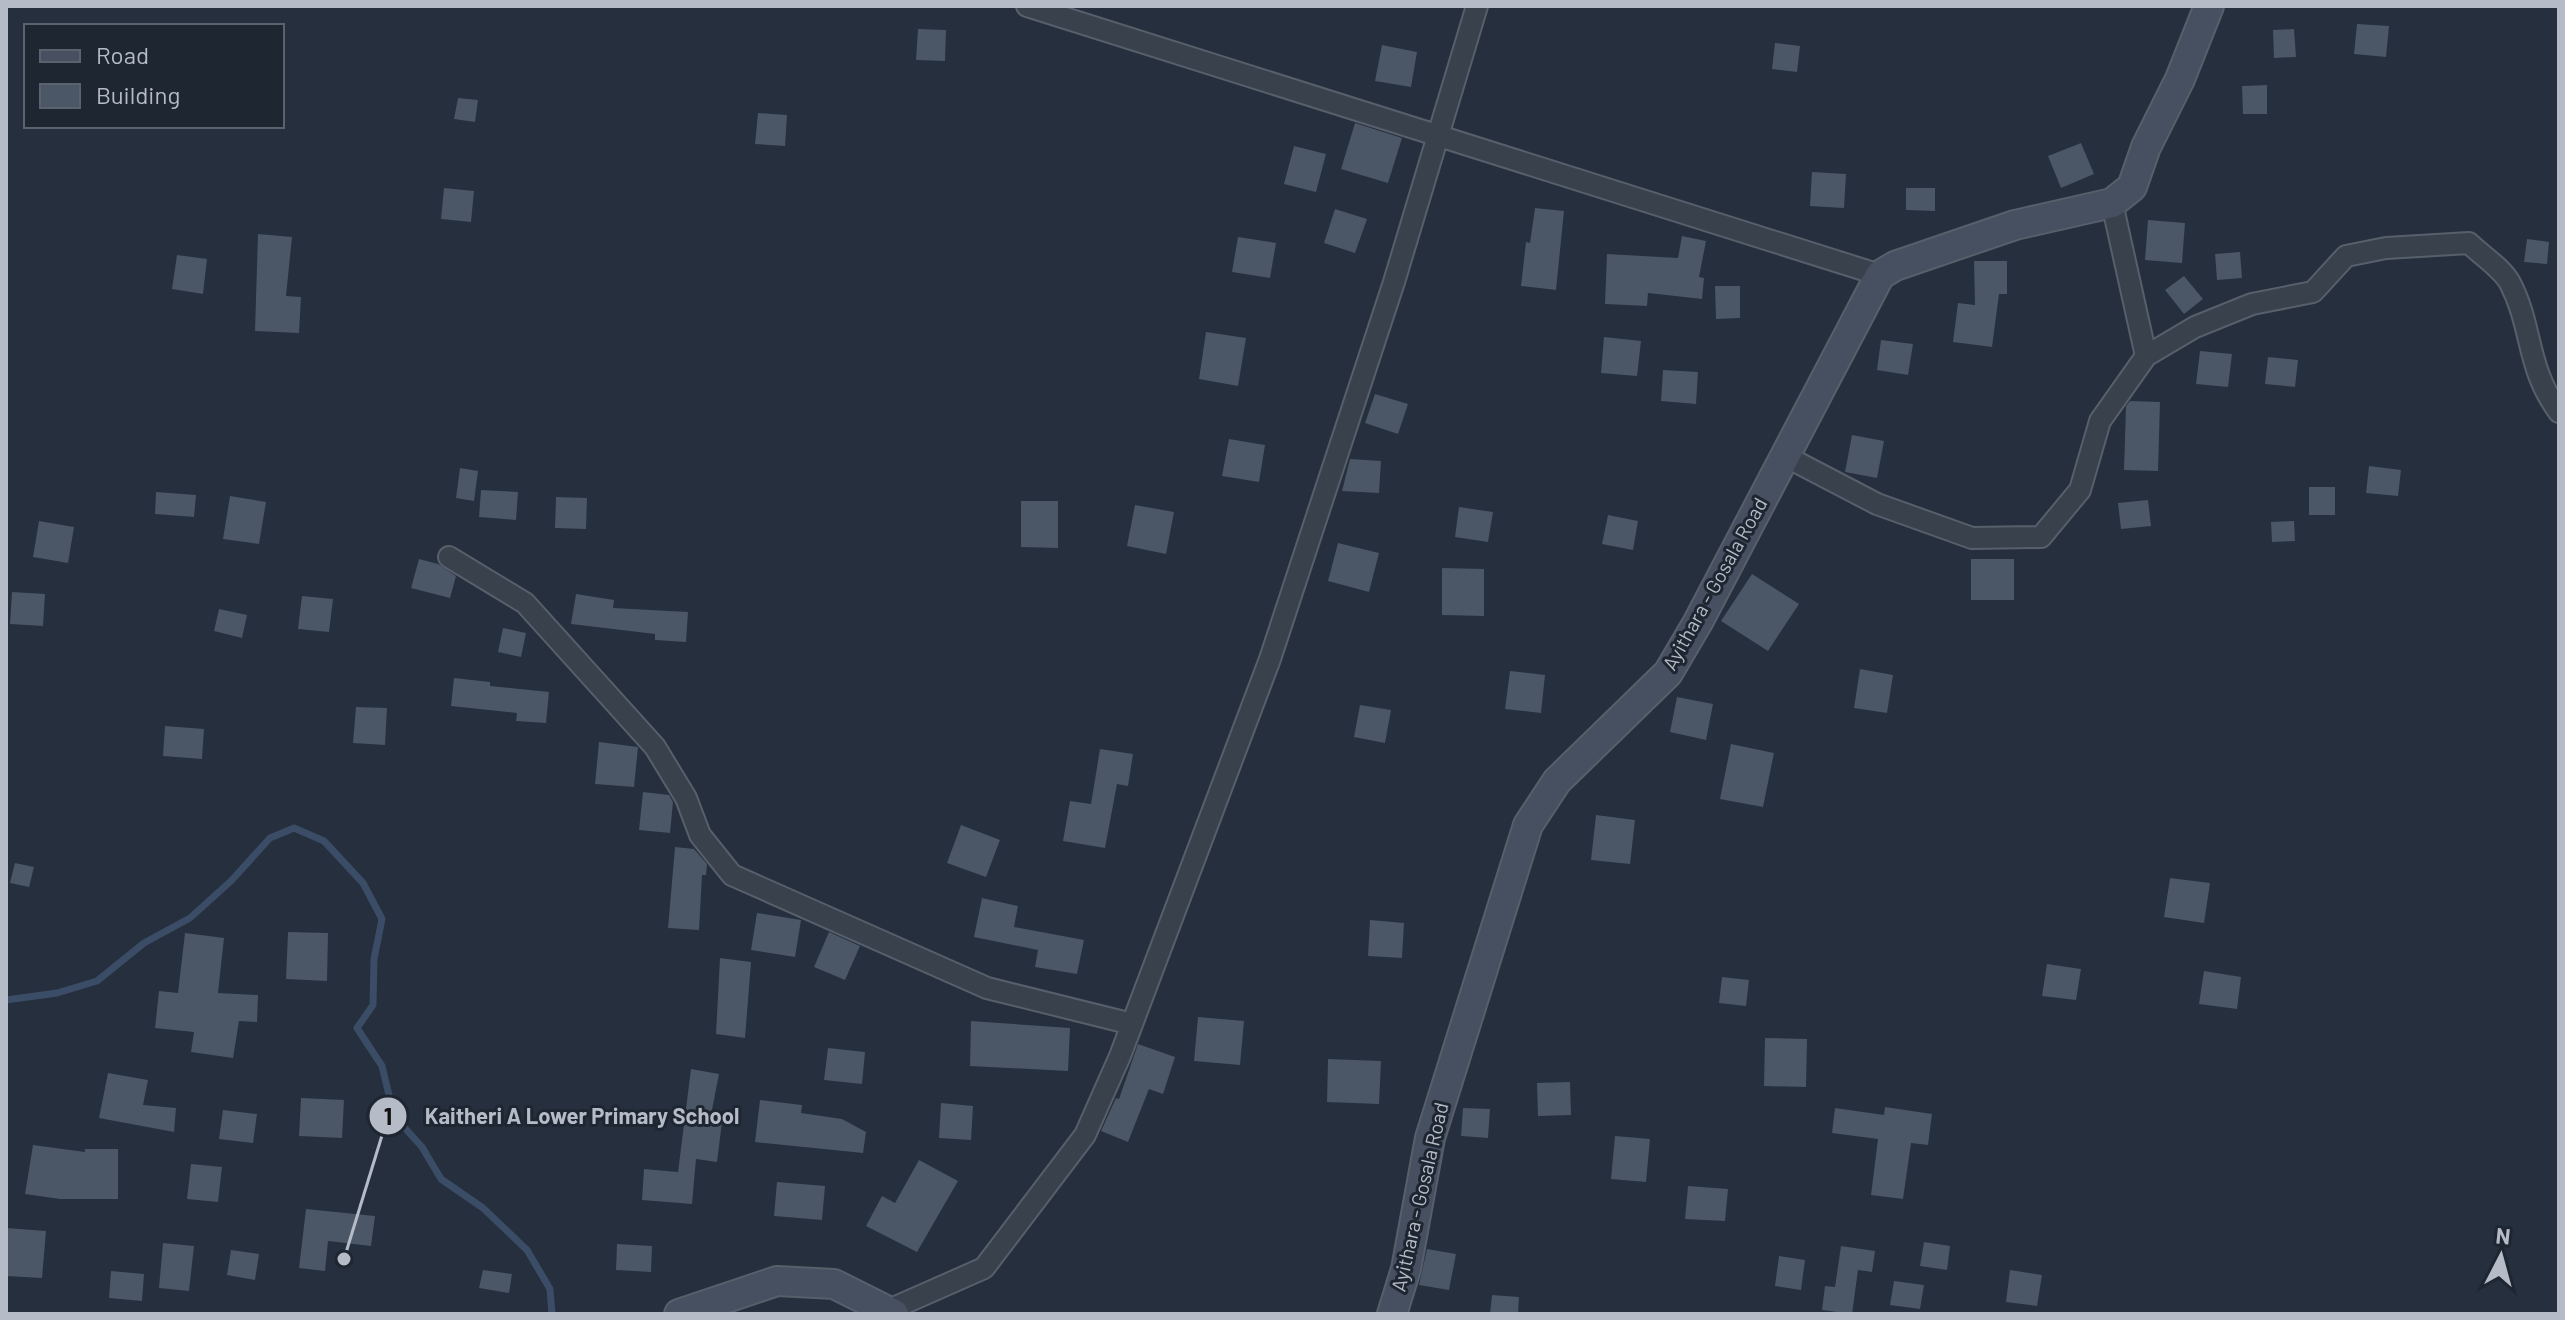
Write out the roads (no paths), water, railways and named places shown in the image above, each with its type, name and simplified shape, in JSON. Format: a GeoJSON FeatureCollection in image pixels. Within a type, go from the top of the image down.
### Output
{"type":"FeatureCollection","features":[{"type":"Feature","properties":{"kind":"main road"},"geometry":{"type":"LineString","coordinates":[[1880,275],[1895,266],[2015,225],[2112,203],[2132,187],[2146,147],[2180,79],[2209,6]]}},
{"type":"Feature","properties":{"kind":"main road","name":"Ayithara - Gosala Road"},"geometry":{"type":"LineString","coordinates":[[1392,1314],[1406,1269],[1430,1138],[1528,825],[1557,781],[1668,673],[1880,275]]}},
{"type":"Feature","properties":{"kind":"main road"},"geometry":{"type":"LineString","coordinates":[[679,1314],[777,1281],[834,1284],[891,1312]]}},
{"type":"Feature","properties":{"kind":"street"},"geometry":{"type":"LineString","coordinates":[[1027,6],[1880,275]]}},
{"type":"Feature","properties":{"kind":"street"},"geometry":{"type":"LineString","coordinates":[[891,1312],[984,1268],[1085,1135],[1132,1024],[1270,659],[1394,282],[1477,6]]}},
{"type":"Feature","properties":{"kind":"street"},"geometry":{"type":"LineString","coordinates":[[2112,203],[2146,356]]}},
{"type":"Feature","properties":{"kind":"street"},"geometry":{"type":"LineString","coordinates":[[1785,456],[1877,504],[1972,538],[2041,537],[2080,490],[2100,421],[2146,356],[2195,327],[2252,304],[2313,292],[2346,256],[2386,248],[2469,243],[2509,279],[2520,308],[2536,376],[2559,412]]}},
{"type":"Feature","properties":{"kind":"street"},"geometry":{"type":"LineString","coordinates":[[449,557],[525,603],[655,747],[686,798],[700,835],[732,875],[987,988],[1132,1024]]}},
{"type":"Feature","properties":{"kind":"waterway"},"geometry":{"type":"LineString","coordinates":[[6,1000],[57,993],[97,981],[144,943],[190,918],[231,881],[270,838],[294,828],[324,841],[363,883],[382,919],[374,959],[373,1005],[357,1028],[382,1066],[394,1116],[422,1147],[441,1179],[483,1208],[527,1250],[550,1289],[552,1314]]}},
{"type":"Feature","properties":{"kind":"place","name":"Kaitheri A Lower Primary School"},"geometry":{"type":"Point","coordinates":[344,1259]}}]}
